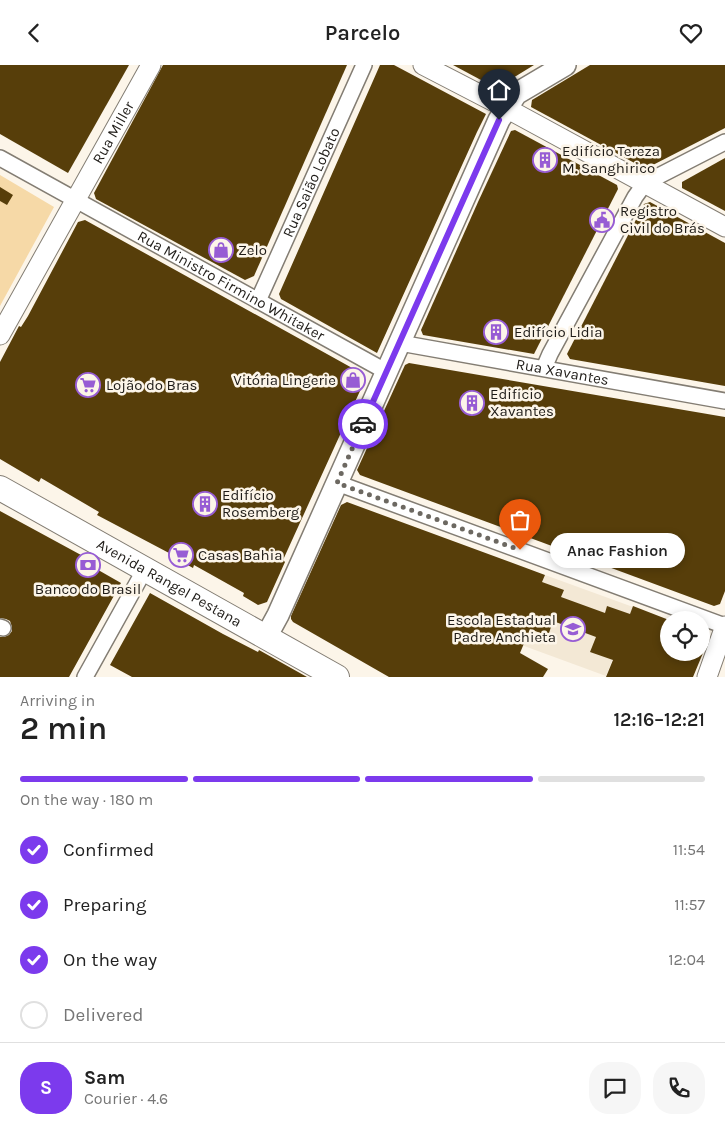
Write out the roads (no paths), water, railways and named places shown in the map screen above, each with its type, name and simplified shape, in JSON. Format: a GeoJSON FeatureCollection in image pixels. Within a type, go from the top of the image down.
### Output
{"type":"FeatureCollection","features":[{"type":"Feature","properties":{"kind":"main road"},"geometry":{"type":"LineString","coordinates":[[266,637],[278,615],[506,108],[516,94],[565,65]]}},
{"type":"Feature","properties":{"kind":"main road","name":"Avenida Rangel Pestana"},"geometry":{"type":"LineString","coordinates":[[0,488],[331,675]]}},
{"type":"Feature","properties":{"kind":"street","name":"Rua Miller"},"geometry":{"type":"LineString","coordinates":[[0,335],[151,65]]}},
{"type":"Feature","properties":{"kind":"street","name":"Rua Saião Lobato"},"geometry":{"type":"LineString","coordinates":[[258,301],[364,65]]}},
{"type":"Feature","properties":{"kind":"street"},"geometry":{"type":"LineString","coordinates":[[423,65],[725,227]]}},
{"type":"Feature","properties":{"kind":"street"},"geometry":{"type":"LineString","coordinates":[[544,368],[635,197],[645,183],[725,142]]}},
{"type":"Feature","properties":{"kind":"street","name":"Rua Ministro Firmino Whitaker"},"geometry":{"type":"LineString","coordinates":[[0,158],[386,372]]}},
{"type":"Feature","properties":{"kind":"street","name":"Rua Xavantes"},"geometry":{"type":"LineString","coordinates":[[400,343],[725,401]]}},
{"type":"Feature","properties":{"kind":"street"},"geometry":{"type":"LineString","coordinates":[[337,483],[725,626],[707,677]]}},
{"type":"Feature","properties":{"kind":"street"},"geometry":{"type":"LineString","coordinates":[[85,677],[145,569]]}},
{"type":"Feature","properties":{"kind":"place","name":"Edifício Tereza M. Sanghirico"},"geometry":{"type":"Point","coordinates":[545,160]}},
{"type":"Feature","properties":{"kind":"place","name":"Registro Civil do Brás"},"geometry":{"type":"Point","coordinates":[602,220]}},
{"type":"Feature","properties":{"kind":"place","name":"Zelo"},"geometry":{"type":"Point","coordinates":[221,250]}},
{"type":"Feature","properties":{"kind":"place","name":"Edifício Lidia"},"geometry":{"type":"Point","coordinates":[496,332]}},
{"type":"Feature","properties":{"kind":"place","name":"Vitória Lingerie"},"geometry":{"type":"Point","coordinates":[353,380]}},
{"type":"Feature","properties":{"kind":"place","name":"Lojão do Bras"},"geometry":{"type":"Point","coordinates":[88,385]}},
{"type":"Feature","properties":{"kind":"place","name":"Edificio Xavantes"},"geometry":{"type":"Point","coordinates":[472,403]}},
{"type":"Feature","properties":{"kind":"place","name":"Edifício Rosemberg"},"geometry":{"type":"Point","coordinates":[205,504]}},
{"type":"Feature","properties":{"kind":"place","name":"Anac Fashion"},"geometry":{"type":"Point","coordinates":[520,550]}},
{"type":"Feature","properties":{"kind":"place","name":"Casas Bahia"},"geometry":{"type":"Point","coordinates":[181,555]}},
{"type":"Feature","properties":{"kind":"place","name":"Banco do Brasil"},"geometry":{"type":"Point","coordinates":[88,565]}},
{"type":"Feature","properties":{"kind":"place","name":"Escola Estadual Padre Anchieta"},"geometry":{"type":"Point","coordinates":[573,629]}}]}
